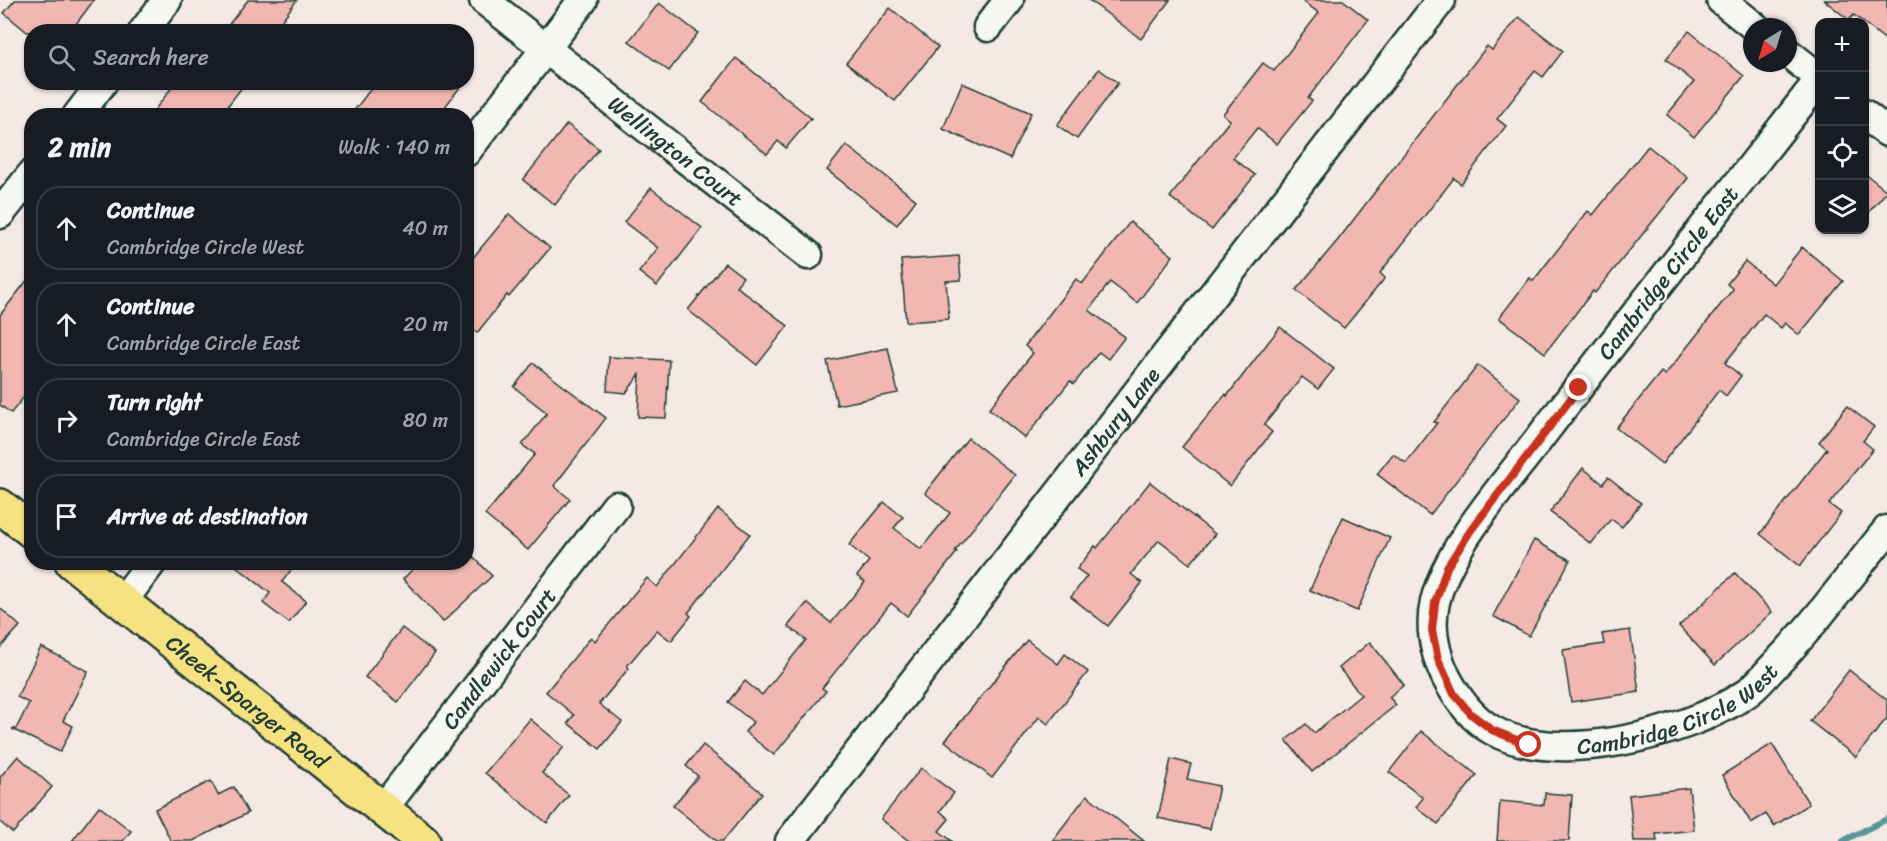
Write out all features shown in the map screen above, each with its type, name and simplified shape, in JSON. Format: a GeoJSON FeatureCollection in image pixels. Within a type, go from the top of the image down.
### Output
{"type":"FeatureCollection","features":[{"type":"Feature","properties":{"kind":"main road"},"geometry":{"type":"LineString","coordinates":[[0,506],[24,525]]}},
{"type":"Feature","properties":{"kind":"main road","name":"Cheek-Sparger Road"},"geometry":{"type":"LineString","coordinates":[[82,570],[423,841]]}},
{"type":"Feature","properties":{"kind":"street"},"geometry":{"type":"LineString","coordinates":[[149,24],[167,0]]}},
{"type":"Feature","properties":{"kind":"street","name":"Wellington Court"},"geometry":{"type":"LineString","coordinates":[[484,0],[808,255]]}},
{"type":"Feature","properties":{"kind":"street"},"geometry":{"type":"LineString","coordinates":[[474,141],[583,0]]}},
{"type":"Feature","properties":{"kind":"street"},"geometry":{"type":"LineString","coordinates":[[988,27],[1009,0]]}},
{"type":"Feature","properties":{"kind":"street","name":"Ashbury Lane"},"geometry":{"type":"LineString","coordinates":[[790,841],[1441,0]]}},
{"type":"Feature","properties":{"kind":"street"},"geometry":{"type":"LineString","coordinates":[[1721,0],[1744,18]]}},
{"type":"Feature","properties":{"kind":"street"},"geometry":{"type":"LineString","coordinates":[[1797,60],[1815,75]]}},
{"type":"Feature","properties":{"kind":"street","name":"Cambridge Circle East"},"geometry":{"type":"LineString","coordinates":[[1438,659],[1432,630],[1435,603],[1447,567],[1471,530],[1586,378],[1815,85]]}},
{"type":"Feature","properties":{"kind":"street"},"geometry":{"type":"LineString","coordinates":[[83,108],[97,90]]}},
{"type":"Feature","properties":{"kind":"street"},"geometry":{"type":"LineString","coordinates":[[1869,118],[1887,132]]}},
{"type":"Feature","properties":{"kind":"street"},"geometry":{"type":"LineString","coordinates":[[0,214],[24,184]]}},
{"type":"Feature","properties":{"kind":"street","name":"Candlewick Court"},"geometry":{"type":"LineString","coordinates":[[383,809],[616,506]]}},
{"type":"Feature","properties":{"kind":"street","name":"Cambridge Circle West"},"geometry":{"type":"LineString","coordinates":[[1438,659],[1454,694],[1471,714],[1492,730],[1529,745],[1561,747],[1645,736],[1703,718],[1746,694],[1799,640],[1887,530]]}},
{"type":"Feature","properties":{"kind":"street"},"geometry":{"type":"LineString","coordinates":[[122,602],[146,570]]}},
{"type":"Feature","properties":{"kind":"building"},"geometry":{"type":"Polygon","coordinates":[[[15,0],[94,0],[76,24],[24,24],[24,30],[4,13],[15,0]]]}},
{"type":"Feature","properties":{"kind":"building"},"geometry":{"type":"Polygon","coordinates":[[[248,0],[297,0],[279,24],[229,24],[248,0]]]}},
{"type":"Feature","properties":{"kind":"building"},"geometry":{"type":"Polygon","coordinates":[[[1089,0],[1170,0],[1141,39],[1089,0]]]}},
{"type":"Feature","properties":{"kind":"building"},"geometry":{"type":"Polygon","coordinates":[[[1301,0],[1343,0],[1368,20],[1308,98],[1312,101],[1277,144],[1257,128],[1233,158],[1255,175],[1212,230],[1170,197],[1230,120],[1223,114],[1263,63],[1274,71],[1319,13],[1301,0]]]}},
{"type":"Feature","properties":{"kind":"building"},"geometry":{"type":"Polygon","coordinates":[[[1824,0],[1887,0],[1887,41],[1869,27],[1869,18],[1858,18],[1854,15],[1846,18],[1824,0]]]}},
{"type":"Feature","properties":{"kind":"building"},"geometry":{"type":"Polygon","coordinates":[[[659,3],[698,33],[669,71],[629,41],[659,3]]]}},
{"type":"Feature","properties":{"kind":"building"},"geometry":{"type":"Polygon","coordinates":[[[890,8],[938,47],[895,101],[846,63],[890,8]]]}},
{"type":"Feature","properties":{"kind":"building"},"geometry":{"type":"Polygon","coordinates":[[[1519,17],[1563,51],[1543,77],[1535,71],[1497,119],[1506,126],[1461,184],[1454,178],[1380,273],[1385,278],[1344,328],[1296,290],[1338,240],[1487,46],[1492,50],[1519,17]]]}},
{"type":"Feature","properties":{"kind":"building"},"geometry":{"type":"Polygon","coordinates":[[[1689,31],[1744,76],[1694,137],[1667,115],[1694,82],[1666,59],[1689,31]]]}},
{"type":"Feature","properties":{"kind":"building"},"geometry":{"type":"Polygon","coordinates":[[[736,58],[811,118],[786,148],[778,141],[767,154],[702,102],[736,58]]]}},
{"type":"Feature","properties":{"kind":"building"},"geometry":{"type":"Polygon","coordinates":[[[1099,69],[1118,83],[1077,139],[1057,125],[1099,69]]]}},
{"type":"Feature","properties":{"kind":"building"},"geometry":{"type":"Polygon","coordinates":[[[962,83],[1031,113],[1010,159],[943,129],[962,83]]]}},
{"type":"Feature","properties":{"kind":"building"},"geometry":{"type":"Polygon","coordinates":[[[170,90],[240,90],[226,108],[156,108],[170,90]]]}},
{"type":"Feature","properties":{"kind":"building"},"geometry":{"type":"Polygon","coordinates":[[[370,90],[458,90],[444,108],[356,108],[370,90]]]}},
{"type":"Feature","properties":{"kind":"building"},"geometry":{"type":"Polygon","coordinates":[[[567,124],[599,149],[555,205],[523,180],[567,124]]]}},
{"type":"Feature","properties":{"kind":"building"},"geometry":{"type":"Polygon","coordinates":[[[846,145],[916,200],[897,225],[827,170],[846,145]]]}},
{"type":"Feature","properties":{"kind":"building"},"geometry":{"type":"Polygon","coordinates":[[[1648,146],[1688,178],[1595,293],[1593,291],[1545,353],[1499,318],[1530,278],[1533,281],[1588,211],[1593,215],[1648,146]]]}},
{"type":"Feature","properties":{"kind":"building"},"geometry":{"type":"Polygon","coordinates":[[[1869,177],[1887,191],[1869,212],[1869,177]]]}},
{"type":"Feature","properties":{"kind":"building"},"geometry":{"type":"Polygon","coordinates":[[[651,188],[702,228],[657,286],[639,272],[658,248],[624,222],[651,188]]]}},
{"type":"Feature","properties":{"kind":"building"},"geometry":{"type":"Polygon","coordinates":[[[509,214],[550,248],[509,297],[507,295],[477,333],[474,331],[474,256],[509,214]]]}},
{"type":"Feature","properties":{"kind":"building"},"geometry":{"type":"Polygon","coordinates":[[[1130,222],[1173,256],[1137,303],[1110,282],[1089,310],[1125,337],[1108,359],[1099,352],[1074,384],[1070,381],[1025,438],[989,409],[1033,353],[1025,346],[1076,279],[1082,284],[1130,222]]]}},
{"type":"Feature","properties":{"kind":"building"},"geometry":{"type":"Polygon","coordinates":[[[1802,247],[1843,281],[1799,335],[1785,323],[1781,328],[1764,314],[1725,363],[1741,376],[1726,396],[1719,390],[1662,464],[1616,428],[1661,372],[1665,375],[1733,289],[1727,284],[1745,261],[1773,284],[1802,247]]]}},
{"type":"Feature","properties":{"kind":"building"},"geometry":{"type":"Polygon","coordinates":[[[959,256],[961,280],[946,281],[949,319],[906,322],[901,260],[959,256]]]}},
{"type":"Feature","properties":{"kind":"building"},"geometry":{"type":"Polygon","coordinates":[[[725,263],[743,277],[736,286],[788,326],[757,365],[688,310],[725,263]]]}},
{"type":"Feature","properties":{"kind":"building"},"geometry":{"type":"Polygon","coordinates":[[[24,284],[24,397],[11,413],[0,405],[0,315],[24,284]]]}},
{"type":"Feature","properties":{"kind":"building"},"geometry":{"type":"Polygon","coordinates":[[[1280,327],[1334,369],[1318,389],[1302,377],[1264,425],[1272,432],[1230,486],[1182,447],[1226,394],[1227,396],[1280,327]]]}},
{"type":"Feature","properties":{"kind":"building"},"geometry":{"type":"Polygon","coordinates":[[[888,348],[898,393],[837,405],[827,361],[888,348]]]}},
{"type":"Feature","properties":{"kind":"building"},"geometry":{"type":"Polygon","coordinates":[[[609,357],[669,360],[666,418],[638,417],[640,374],[626,393],[607,391],[609,357]]]}},
{"type":"Feature","properties":{"kind":"building"},"geometry":{"type":"Polygon","coordinates":[[[533,363],[606,418],[554,486],[570,499],[528,550],[485,515],[535,454],[522,445],[547,413],[514,387],[533,363]]]}},
{"type":"Feature","properties":{"kind":"building"},"geometry":{"type":"Polygon","coordinates":[[[1478,365],[1520,398],[1430,515],[1377,474],[1393,454],[1406,463],[1478,365]]]}},
{"type":"Feature","properties":{"kind":"building"},"geometry":{"type":"Polygon","coordinates":[[[1847,406],[1874,427],[1863,441],[1873,449],[1829,504],[1841,513],[1800,566],[1760,534],[1827,449],[1819,442],[1847,406]]]}},
{"type":"Feature","properties":{"kind":"building"},"geometry":{"type":"Polygon","coordinates":[[[968,438],[1015,475],[907,616],[891,603],[822,688],[826,691],[774,755],[745,732],[753,722],[728,702],[745,681],[762,695],[806,640],[788,626],[807,603],[831,623],[865,582],[857,576],[869,561],[849,545],[884,502],[903,517],[894,528],[921,549],[950,513],[925,493],[968,438]]]}},
{"type":"Feature","properties":{"kind":"building"},"geometry":{"type":"Polygon","coordinates":[[[1583,468],[1603,484],[1608,477],[1641,503],[1622,527],[1611,519],[1591,544],[1550,512],[1583,468]]]}},
{"type":"Feature","properties":{"kind":"building"},"geometry":{"type":"Polygon","coordinates":[[[1150,482],[1215,534],[1190,564],[1159,540],[1131,574],[1142,583],[1108,626],[1071,597],[1087,576],[1077,569],[1095,546],[1097,548],[1150,482]]]}},
{"type":"Feature","properties":{"kind":"building"},"geometry":{"type":"Polygon","coordinates":[[[718,509],[750,534],[688,613],[691,616],[671,641],[657,630],[599,704],[622,722],[600,749],[568,723],[574,715],[546,692],[591,637],[595,641],[647,578],[657,587],[718,509]]]}},
{"type":"Feature","properties":{"kind":"building"},"geometry":{"type":"Polygon","coordinates":[[[1343,517],[1390,538],[1357,611],[1310,590],[1343,517]]]}},
{"type":"Feature","properties":{"kind":"building"},"geometry":{"type":"Polygon","coordinates":[[[1534,540],[1570,560],[1529,636],[1493,616],[1534,540]]]}},
{"type":"Feature","properties":{"kind":"building"},"geometry":{"type":"Polygon","coordinates":[[[474,557],[492,576],[443,622],[403,579],[412,570],[474,570],[474,557]]]}},
{"type":"Feature","properties":{"kind":"building"},"geometry":{"type":"Polygon","coordinates":[[[241,570],[291,570],[282,582],[306,601],[289,623],[263,603],[270,593],[241,570]]]}},
{"type":"Feature","properties":{"kind":"building"},"geometry":{"type":"Polygon","coordinates":[[[1735,573],[1772,612],[1715,665],[1679,626],[1735,573]]]}},
{"type":"Feature","properties":{"kind":"building"},"geometry":{"type":"Polygon","coordinates":[[[0,608],[20,626],[0,648],[0,608]]]}},
{"type":"Feature","properties":{"kind":"building"},"geometry":{"type":"Polygon","coordinates":[[[402,628],[435,653],[398,702],[365,677],[402,628]]]}},
{"type":"Feature","properties":{"kind":"building"},"geometry":{"type":"Polygon","coordinates":[[[1630,630],[1639,692],[1571,702],[1563,650],[1604,644],[1602,634],[1630,630]]]}},
{"type":"Feature","properties":{"kind":"building"},"geometry":{"type":"Polygon","coordinates":[[[1027,640],[1058,664],[1065,654],[1088,672],[1048,724],[1039,717],[992,778],[945,741],[1027,640]]]}},
{"type":"Feature","properties":{"kind":"building"},"geometry":{"type":"Polygon","coordinates":[[[1370,642],[1404,685],[1389,697],[1396,705],[1312,772],[1286,740],[1306,724],[1314,733],[1361,695],[1339,668],[1370,642]]]}},
{"type":"Feature","properties":{"kind":"building"},"geometry":{"type":"Polygon","coordinates":[[[41,647],[88,671],[63,721],[73,726],[60,752],[12,729],[16,729],[29,703],[17,697],[41,647]]]}},
{"type":"Feature","properties":{"kind":"building"},"geometry":{"type":"Polygon","coordinates":[[[1849,670],[1887,700],[1887,718],[1856,757],[1810,721],[1849,670]]]}},
{"type":"Feature","properties":{"kind":"building"},"geometry":{"type":"Polygon","coordinates":[[[530,719],[564,747],[542,773],[569,795],[547,823],[485,773],[530,719]]]}},
{"type":"Feature","properties":{"kind":"building"},"geometry":{"type":"Polygon","coordinates":[[[1421,731],[1477,775],[1438,824],[1416,807],[1423,798],[1389,772],[1421,731]]]}},
{"type":"Feature","properties":{"kind":"building"},"geometry":{"type":"Polygon","coordinates":[[[1772,744],[1809,804],[1774,826],[1766,814],[1751,823],[1722,775],[1772,744]]]}},
{"type":"Feature","properties":{"kind":"building"},"geometry":{"type":"Polygon","coordinates":[[[703,745],[762,793],[723,841],[717,841],[673,806],[698,776],[686,766],[703,745]]]}},
{"type":"Feature","properties":{"kind":"building"},"geometry":{"type":"Polygon","coordinates":[[[18,756],[52,787],[13,833],[0,822],[0,777],[18,756]]]}},
{"type":"Feature","properties":{"kind":"building"},"geometry":{"type":"Polygon","coordinates":[[[1171,759],[1191,764],[1187,779],[1219,786],[1210,829],[1158,818],[1171,759]]]}},
{"type":"Feature","properties":{"kind":"building"},"geometry":{"type":"Polygon","coordinates":[[[921,768],[954,793],[940,811],[949,819],[939,831],[952,841],[909,841],[881,819],[921,768]]]}},
{"type":"Feature","properties":{"kind":"building"},"geometry":{"type":"Polygon","coordinates":[[[211,781],[218,795],[234,787],[248,813],[193,841],[171,841],[155,809],[211,781]]]}},
{"type":"Feature","properties":{"kind":"building"},"geometry":{"type":"Polygon","coordinates":[[[1689,788],[1694,830],[1656,834],[1657,841],[1634,841],[1629,795],[1689,788]]]}},
{"type":"Feature","properties":{"kind":"building"},"geometry":{"type":"Polygon","coordinates":[[[1545,793],[1572,795],[1569,841],[1497,841],[1500,801],[1544,805],[1545,793]]]}},
{"type":"Feature","properties":{"kind":"building"},"geometry":{"type":"Polygon","coordinates":[[[1087,795],[1144,841],[1052,841],[1087,795]]]}},
{"type":"Feature","properties":{"kind":"building"},"geometry":{"type":"Polygon","coordinates":[[[99,806],[131,831],[123,841],[72,841],[99,806]]]}},
{"type":"Feature","properties":{"kind":"waterway"},"geometry":{"type":"LineString","coordinates":[[1843,841],[1887,819]]}},
{"type":"Feature","properties":{"kind":"route"},"geometry":{"type":"LineString","coordinates":[[1529,745],[1492,730],[1471,714],[1454,694],[1438,659],[1432,630],[1435,603],[1447,567],[1471,530],[1579,388]]}}]}
